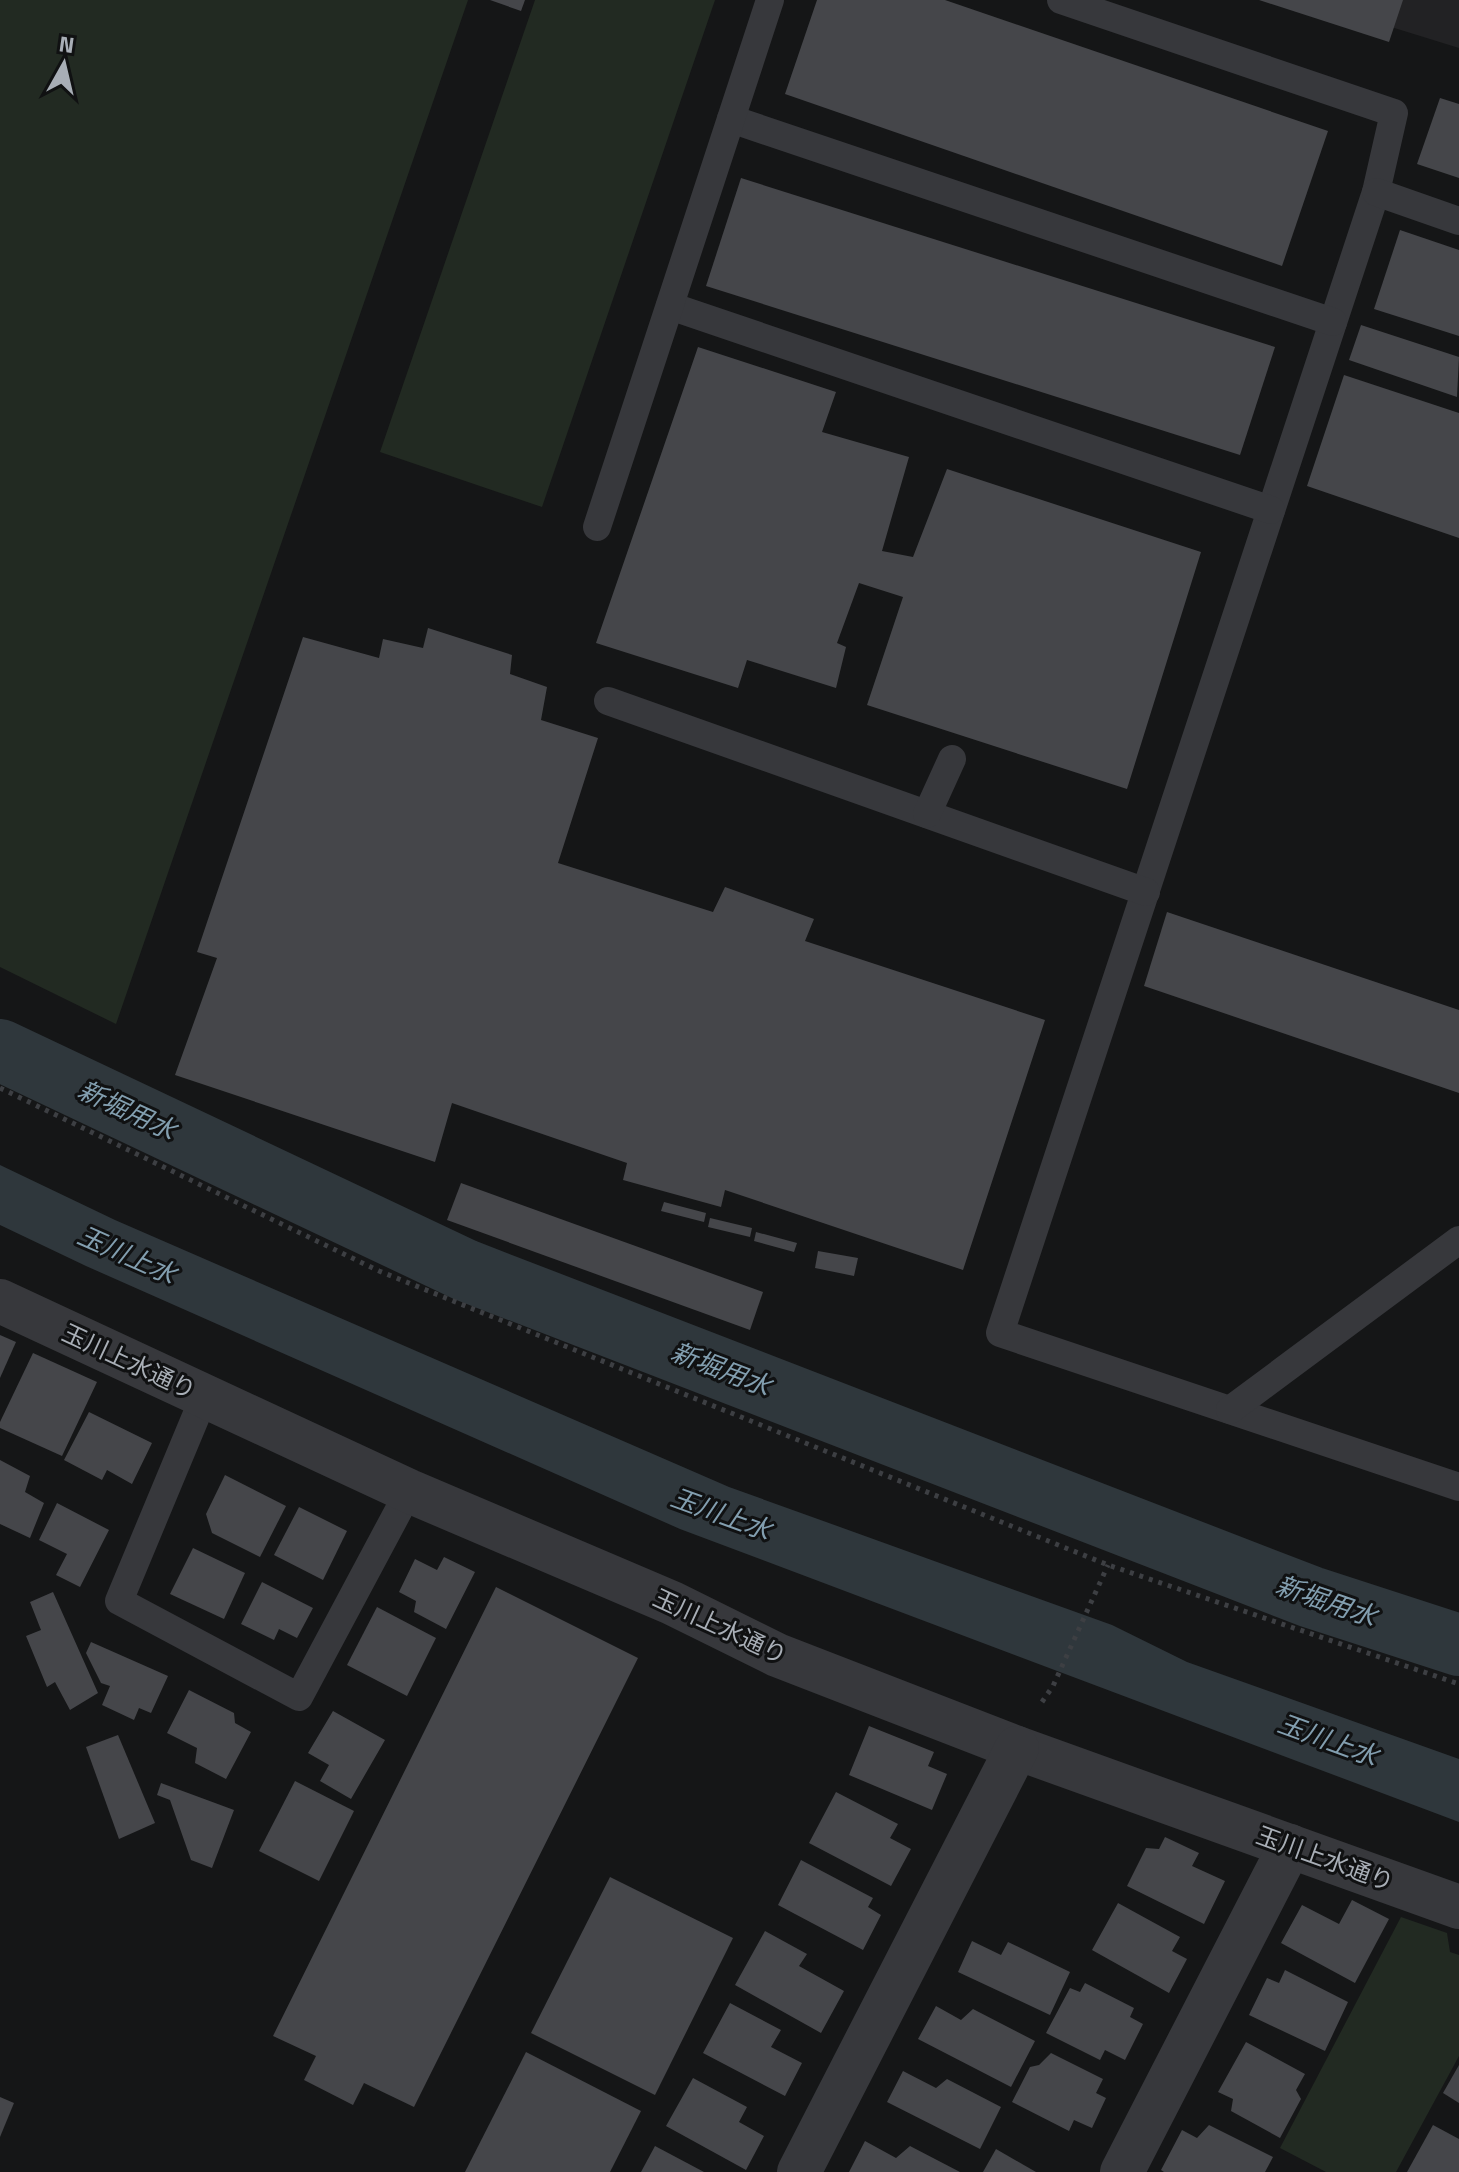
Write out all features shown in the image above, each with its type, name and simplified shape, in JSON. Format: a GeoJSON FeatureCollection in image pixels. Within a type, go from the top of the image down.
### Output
{"type":"FeatureCollection","features":[{"type":"Feature","properties":{"kind":"street","name":"玉川上水通り"},"geometry":{"type":"LineString","coordinates":[[0,1301],[409,1491],[672,1603],[777,1655],[1017,1748],[1459,1907]]}},
{"type":"Feature","properties":{"kind":"street"},"geometry":{"type":"LineString","coordinates":[[799,2172],[1017,1748]]}},
{"type":"Feature","properties":{"kind":"street"},"geometry":{"type":"LineString","coordinates":[[1122,2172],[1290,1846]]}},
{"type":"Feature","properties":{"kind":"lane"},"geometry":{"type":"LineString","coordinates":[[597,527],[770,0]]}},
{"type":"Feature","properties":{"kind":"lane"},"geometry":{"type":"LineString","coordinates":[[1061,0],[1394,113],[1376,192],[1000,1333],[1459,1487]]}},
{"type":"Feature","properties":{"kind":"lane"},"geometry":{"type":"LineString","coordinates":[[731,119],[1333,322]]}},
{"type":"Feature","properties":{"kind":"lane"},"geometry":{"type":"LineString","coordinates":[[1376,192],[1459,221]]}},
{"type":"Feature","properties":{"kind":"lane"},"geometry":{"type":"LineString","coordinates":[[670,306],[1271,510]]}},
{"type":"Feature","properties":{"kind":"lane"},"geometry":{"type":"LineString","coordinates":[[608,701],[1146,892]]}},
{"type":"Feature","properties":{"kind":"lane"},"geometry":{"type":"LineString","coordinates":[[927,814],[952,759]]}},
{"type":"Feature","properties":{"kind":"lane"},"geometry":{"type":"LineString","coordinates":[[1230,1410],[1459,1240]]}},
{"type":"Feature","properties":{"kind":"lane"},"geometry":{"type":"LineString","coordinates":[[204,1397],[119,1601],[299,1697],[409,1491]]}},
{"type":"Feature","properties":{"kind":"path"},"geometry":{"type":"LineString","coordinates":[[0,1088],[379,1271],[1108,1567],[1459,1684]]}},
{"type":"Feature","properties":{"kind":"path"},"geometry":{"type":"LineString","coordinates":[[1053,1686],[1108,1567]]}},
{"type":"Feature","properties":{"kind":"shaded area"},"geometry":{"type":"Polygon","coordinates":[[[0,0],[468,0],[116,1024],[0,967],[0,0]]]}},
{"type":"Feature","properties":{"kind":"shaded area"},"geometry":{"type":"Polygon","coordinates":[[[535,0],[715,0],[542,507],[380,452],[535,0]]]}},
{"type":"Feature","properties":{"kind":"shaded area"},"geometry":{"type":"Polygon","coordinates":[[[1304,0],[1459,0],[1459,48],[1304,0]]]}},
{"type":"Feature","properties":{"kind":"shaded area"},"geometry":{"type":"Polygon","coordinates":[[[1401,1917],[1447,1933],[1450,1952],[1459,1955],[1459,2056],[1396,2172],[1326,2172],[1280,2148],[1401,1917]]]}},
{"type":"Feature","properties":{"kind":"water","name":"玉川上水"},"geometry":{"type":"Polygon","coordinates":[[[0,1165],[115,1220],[729,1487],[1112,1625],[1187,1662],[1459,1759],[1459,1822],[680,1529],[86,1266],[0,1225],[0,1165]]]}},
{"type":"Feature","properties":{"kind":"building"},"geometry":{"type":"Polygon","coordinates":[[[490,0],[525,0],[521,11],[490,0]]]}},
{"type":"Feature","properties":{"kind":"building"},"geometry":{"type":"Polygon","coordinates":[[[817,0],[945,0],[1328,131],[1282,266],[785,94],[817,0]]]}},
{"type":"Feature","properties":{"kind":"building"},"geometry":{"type":"Polygon","coordinates":[[[1259,0],[1403,0],[1389,42],[1259,0]]]}},
{"type":"Feature","properties":{"kind":"building"},"geometry":{"type":"Polygon","coordinates":[[[1440,98],[1459,104],[1459,178],[1417,164],[1440,98]]]}},
{"type":"Feature","properties":{"kind":"building"},"geometry":{"type":"Polygon","coordinates":[[[741,178],[1275,347],[1240,455],[706,286],[741,178]]]}},
{"type":"Feature","properties":{"kind":"building"},"geometry":{"type":"Polygon","coordinates":[[[1400,230],[1459,250],[1459,336],[1374,309],[1400,230]]]}},
{"type":"Feature","properties":{"kind":"building"},"geometry":{"type":"Polygon","coordinates":[[[1361,325],[1459,357],[1457,397],[1349,360],[1361,325]]]}},
{"type":"Feature","properties":{"kind":"building"},"geometry":{"type":"Polygon","coordinates":[[[698,347],[836,392],[822,432],[909,457],[882,551],[913,557],[947,469],[1201,552],[1127,789],[867,705],[903,597],[859,583],[837,643],[846,647],[836,688],[747,660],[738,688],[596,643],[698,347]]]}},
{"type":"Feature","properties":{"kind":"building"},"geometry":{"type":"Polygon","coordinates":[[[1344,375],[1459,413],[1459,538],[1307,486],[1344,375]]]}},
{"type":"Feature","properties":{"kind":"building"},"geometry":{"type":"Polygon","coordinates":[[[428,628],[512,655],[510,674],[547,687],[541,720],[598,738],[558,863],[713,912],[725,887],[814,919],[805,941],[1045,1020],[963,1270],[725,1190],[721,1207],[623,1180],[627,1163],[452,1103],[435,1162],[175,1075],[217,958],[197,952],[303,637],[379,658],[383,639],[423,648],[428,628]]]}},
{"type":"Feature","properties":{"kind":"building"},"geometry":{"type":"Polygon","coordinates":[[[1167,912],[1459,1010],[1459,1093],[1144,986],[1167,912]]]}},
{"type":"Feature","properties":{"kind":"building"},"geometry":{"type":"Polygon","coordinates":[[[461,1183],[763,1292],[750,1330],[447,1220],[461,1183]]]}},
{"type":"Feature","properties":{"kind":"building"},"geometry":{"type":"Polygon","coordinates":[[[664,1202],[706,1213],[704,1222],[661,1211],[664,1202]]]}},
{"type":"Feature","properties":{"kind":"building"},"geometry":{"type":"Polygon","coordinates":[[[710,1218],[752,1228],[750,1237],[708,1227],[710,1218]]]}},
{"type":"Feature","properties":{"kind":"building"},"geometry":{"type":"Polygon","coordinates":[[[756,1232],[797,1243],[794,1252],[754,1241],[756,1232]]]}},
{"type":"Feature","properties":{"kind":"building"},"geometry":{"type":"Polygon","coordinates":[[[818,1251],[858,1258],[854,1276],[815,1268],[818,1251]]]}},
{"type":"Feature","properties":{"kind":"building"},"geometry":{"type":"Polygon","coordinates":[[[0,1335],[16,1342],[0,1378],[0,1335]]]}},
{"type":"Feature","properties":{"kind":"building"},"geometry":{"type":"Polygon","coordinates":[[[33,1353],[97,1382],[62,1456],[0,1428],[0,1422],[33,1353]]]}},
{"type":"Feature","properties":{"kind":"building"},"geometry":{"type":"Polygon","coordinates":[[[89,1412],[152,1443],[132,1484],[107,1470],[102,1480],[64,1460],[89,1412]]]}},
{"type":"Feature","properties":{"kind":"building"},"geometry":{"type":"Polygon","coordinates":[[[0,1460],[30,1476],[25,1492],[44,1503],[30,1538],[0,1524],[0,1460]]]}},
{"type":"Feature","properties":{"kind":"building"},"geometry":{"type":"Polygon","coordinates":[[[225,1475],[286,1506],[260,1557],[212,1533],[206,1514],[225,1475]]]}},
{"type":"Feature","properties":{"kind":"building"},"geometry":{"type":"Polygon","coordinates":[[[57,1503],[109,1530],[80,1587],[56,1575],[67,1554],[39,1540],[57,1503]]]}},
{"type":"Feature","properties":{"kind":"building"},"geometry":{"type":"Polygon","coordinates":[[[299,1507],[347,1531],[323,1580],[274,1555],[299,1507]]]}},
{"type":"Feature","properties":{"kind":"building"},"geometry":{"type":"Polygon","coordinates":[[[193,1548],[245,1573],[224,1619],[170,1594],[193,1548]]]}},
{"type":"Feature","properties":{"kind":"building"},"geometry":{"type":"Polygon","coordinates":[[[444,1557],[475,1572],[446,1629],[414,1612],[416,1601],[399,1592],[415,1559],[437,1570],[444,1557]]]}},
{"type":"Feature","properties":{"kind":"building"},"geometry":{"type":"Polygon","coordinates":[[[262,1582],[313,1608],[297,1638],[279,1629],[274,1640],[241,1624],[262,1582]]]}},
{"type":"Feature","properties":{"kind":"building"},"geometry":{"type":"Polygon","coordinates":[[[496,1587],[638,1658],[414,2107],[364,2083],[353,2105],[304,2080],[316,2056],[273,2036],[496,1587]]]}},
{"type":"Feature","properties":{"kind":"building"},"geometry":{"type":"Polygon","coordinates":[[[53,1592],[98,1693],[70,1710],[55,1682],[47,1687],[26,1636],[41,1630],[30,1602],[53,1592]]]}},
{"type":"Feature","properties":{"kind":"building"},"geometry":{"type":"Polygon","coordinates":[[[377,1607],[436,1638],[407,1696],[347,1665],[377,1607]]]}},
{"type":"Feature","properties":{"kind":"building"},"geometry":{"type":"Polygon","coordinates":[[[91,1642],[168,1676],[151,1713],[139,1708],[134,1720],[102,1705],[110,1686],[101,1683],[86,1653],[91,1642]]]}},
{"type":"Feature","properties":{"kind":"building"},"geometry":{"type":"Polygon","coordinates":[[[189,1690],[234,1713],[235,1723],[251,1732],[226,1779],[195,1763],[197,1748],[167,1733],[189,1690]]]}},
{"type":"Feature","properties":{"kind":"building"},"geometry":{"type":"Polygon","coordinates":[[[333,1711],[385,1740],[351,1799],[320,1781],[329,1765],[308,1753],[333,1711]]]}},
{"type":"Feature","properties":{"kind":"building"},"geometry":{"type":"Polygon","coordinates":[[[869,1726],[934,1752],[928,1766],[947,1774],[932,1810],[849,1775],[869,1726]]]}},
{"type":"Feature","properties":{"kind":"building"},"geometry":{"type":"Polygon","coordinates":[[[118,1735],[155,1823],[119,1839],[86,1747],[118,1735]]]}},
{"type":"Feature","properties":{"kind":"building"},"geometry":{"type":"Polygon","coordinates":[[[295,1781],[354,1811],[319,1881],[259,1851],[295,1781]]]}},
{"type":"Feature","properties":{"kind":"building"},"geometry":{"type":"Polygon","coordinates":[[[161,1783],[234,1810],[212,1868],[191,1860],[170,1800],[157,1795],[161,1783]]]}},
{"type":"Feature","properties":{"kind":"building"},"geometry":{"type":"Polygon","coordinates":[[[836,1792],[898,1824],[890,1838],[911,1849],[891,1886],[809,1843],[836,1792]]]}},
{"type":"Feature","properties":{"kind":"building"},"geometry":{"type":"Polygon","coordinates":[[[1165,1837],[1199,1853],[1192,1866],[1225,1881],[1204,1924],[1127,1886],[1146,1848],[1159,1849],[1165,1837]]]}},
{"type":"Feature","properties":{"kind":"building"},"geometry":{"type":"Polygon","coordinates":[[[801,1860],[873,1898],[868,1907],[881,1915],[863,1950],[778,1905],[801,1860]]]}},
{"type":"Feature","properties":{"kind":"building"},"geometry":{"type":"Polygon","coordinates":[[[610,1877],[733,1938],[655,2095],[531,2033],[610,1877]]]}},
{"type":"Feature","properties":{"kind":"building"},"geometry":{"type":"Polygon","coordinates":[[[1352,1900],[1389,1919],[1355,1983],[1281,1943],[1302,1905],[1339,1924],[1352,1900]]]}},
{"type":"Feature","properties":{"kind":"building"},"geometry":{"type":"Polygon","coordinates":[[[1118,1903],[1180,1937],[1172,1951],[1187,1959],[1169,1993],[1092,1950],[1118,1903]]]}},
{"type":"Feature","properties":{"kind":"building"},"geometry":{"type":"Polygon","coordinates":[[[765,1931],[807,1954],[799,1966],[844,1991],[821,2033],[735,1985],[765,1931]]]}},
{"type":"Feature","properties":{"kind":"building"},"geometry":{"type":"Polygon","coordinates":[[[972,1941],[1001,1955],[1008,1942],[1070,1972],[1050,2015],[958,1972],[972,1941]]]}},
{"type":"Feature","properties":{"kind":"building"},"geometry":{"type":"Polygon","coordinates":[[[1285,1970],[1348,2002],[1325,2051],[1249,2015],[1267,1978],[1279,1983],[1285,1970]]]}},
{"type":"Feature","properties":{"kind":"building"},"geometry":{"type":"Polygon","coordinates":[[[1085,1983],[1134,2008],[1130,2017],[1143,2024],[1125,2060],[1105,2050],[1100,2060],[1046,2033],[1070,1988],[1080,1992],[1085,1983]]]}},
{"type":"Feature","properties":{"kind":"building"},"geometry":{"type":"Polygon","coordinates":[[[730,2003],[781,2030],[771,2047],[802,2063],[785,2096],[703,2053],[730,2003]]]}},
{"type":"Feature","properties":{"kind":"building"},"geometry":{"type":"Polygon","coordinates":[[[936,2006],[961,2020],[973,2009],[1035,2041],[1011,2087],[918,2039],[936,2006]]]}},
{"type":"Feature","properties":{"kind":"building"},"geometry":{"type":"Polygon","coordinates":[[[1246,2042],[1305,2074],[1296,2090],[1301,2099],[1280,2138],[1231,2111],[1233,2099],[1218,2092],[1246,2042]]]}},
{"type":"Feature","properties":{"kind":"building"},"geometry":{"type":"Polygon","coordinates":[[[526,2052],[641,2111],[610,2172],[465,2172],[526,2052]]]}},
{"type":"Feature","properties":{"kind":"building"},"geometry":{"type":"Polygon","coordinates":[[[1051,2053],[1103,2079],[1096,2093],[1106,2098],[1092,2128],[1074,2120],[1069,2131],[1012,2102],[1030,2067],[1039,2065],[1051,2053]]]}},
{"type":"Feature","properties":{"kind":"building"},"geometry":{"type":"Polygon","coordinates":[[[1459,2065],[1459,2103],[1443,2093],[1459,2065]]]}},
{"type":"Feature","properties":{"kind":"building"},"geometry":{"type":"Polygon","coordinates":[[[903,2071],[936,2088],[947,2079],[1001,2107],[980,2149],[887,2102],[903,2071]]]}},
{"type":"Feature","properties":{"kind":"building"},"geometry":{"type":"Polygon","coordinates":[[[693,2078],[747,2107],[739,2122],[764,2136],[746,2170],[666,2126],[693,2078]]]}},
{"type":"Feature","properties":{"kind":"building"},"geometry":{"type":"Polygon","coordinates":[[[0,2097],[14,2103],[0,2137],[0,2097]]]}},
{"type":"Feature","properties":{"kind":"building"},"geometry":{"type":"Polygon","coordinates":[[[1209,2125],[1273,2157],[1265,2172],[1161,2170],[1182,2130],[1197,2138],[1209,2125]]]}},
{"type":"Feature","properties":{"kind":"building"},"geometry":{"type":"Polygon","coordinates":[[[1433,2125],[1459,2139],[1459,2172],[1407,2172],[1433,2125]]]}},
{"type":"Feature","properties":{"kind":"building"},"geometry":{"type":"Polygon","coordinates":[[[865,2141],[896,2158],[910,2146],[960,2172],[849,2172],[865,2141]]]}},
{"type":"Feature","properties":{"kind":"building"},"geometry":{"type":"Polygon","coordinates":[[[655,2146],[704,2172],[641,2172],[655,2146]]]}},
{"type":"Feature","properties":{"kind":"building"},"geometry":{"type":"Polygon","coordinates":[[[996,2149],[1036,2172],[983,2172],[996,2149]]]}},
{"type":"Feature","properties":{"kind":"waterway","name":"新堀用水"},"geometry":{"type":"LineString","coordinates":[[0,1050],[465,1270],[1311,1597],[1459,1645]]}}]}
